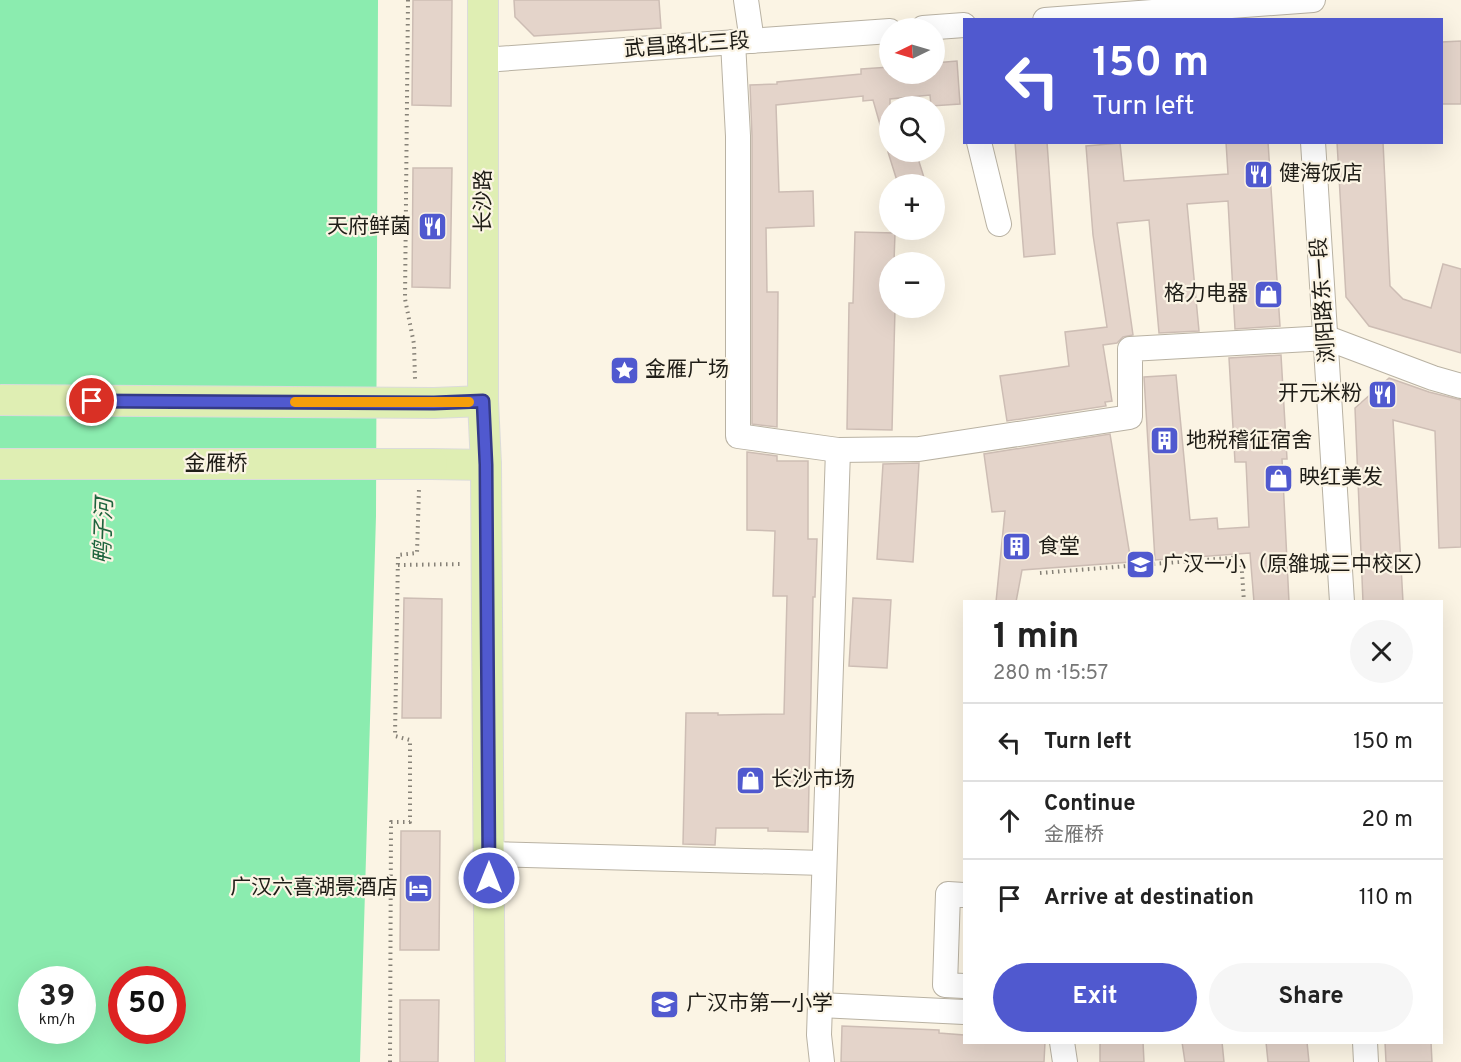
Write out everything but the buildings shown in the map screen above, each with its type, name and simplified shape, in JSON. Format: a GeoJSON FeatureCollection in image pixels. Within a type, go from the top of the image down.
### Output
{"type":"FeatureCollection","features":[{"type":"Feature","properties":{"kind":"main road","name":"长沙路"},"geometry":{"type":"LineString","coordinates":[[483,0],[483,401],[486,465],[490,1062]]}},
{"type":"Feature","properties":{"kind":"main road"},"geometry":{"type":"LineString","coordinates":[[0,400],[425,396],[483,401]]}},
{"type":"Feature","properties":{"kind":"main road","name":"金雁桥"},"geometry":{"type":"LineString","coordinates":[[0,464],[425,472],[486,465]]}},
{"type":"Feature","properties":{"kind":"street"},"geometry":{"type":"LineString","coordinates":[[746,0],[738,136],[738,436],[838,450],[919,449],[1130,417],[1130,349],[1327,338],[1433,378],[1461,386]]}},
{"type":"Feature","properties":{"kind":"street"},"geometry":{"type":"LineString","coordinates":[[1303,0],[1305,18]]}},
{"type":"Feature","properties":{"kind":"street"},"geometry":{"type":"LineString","coordinates":[[1071,18],[1313,0]]}},
{"type":"Feature","properties":{"kind":"street"},"geometry":{"type":"LineString","coordinates":[[945,27],[963,26]]}},
{"type":"Feature","properties":{"kind":"street","name":"武昌路北三段"},"geometry":{"type":"LineString","coordinates":[[484,60],[879,32]]}},
{"type":"Feature","properties":{"kind":"street"},"geometry":{"type":"LineString","coordinates":[[979,144],[999,224]]}},
{"type":"Feature","properties":{"kind":"street","name":"浏阳路东一段"},"geometry":{"type":"LineString","coordinates":[[1313,144],[1342,600]]}},
{"type":"Feature","properties":{"kind":"street"},"geometry":{"type":"LineString","coordinates":[[822,1062],[819,1035],[838,450]]}},
{"type":"Feature","properties":{"kind":"street"},"geometry":{"type":"LineString","coordinates":[[489,854],[824,863]]}},
{"type":"Feature","properties":{"kind":"street"},"geometry":{"type":"LineString","coordinates":[[963,895],[948,894],[945,985],[963,986]]}},
{"type":"Feature","properties":{"kind":"street"},"geometry":{"type":"LineString","coordinates":[[820,1005],[963,1012]]}},
{"type":"Feature","properties":{"kind":"street"},"geometry":{"type":"LineString","coordinates":[[1062,1044],[1065,1062]]}},
{"type":"Feature","properties":{"kind":"street"},"geometry":{"type":"LineString","coordinates":[[1365,1044],[1366,1062]]}},
{"type":"Feature","properties":{"kind":"path"},"geometry":{"type":"LineString","coordinates":[[408,0],[405,299],[425,396]]}},
{"type":"Feature","properties":{"kind":"path"},"geometry":{"type":"LineString","coordinates":[[390,1062],[391,822],[411,822],[410,740],[394,736],[398,555],[417,553],[425,472]]}},
{"type":"Feature","properties":{"kind":"path"},"geometry":{"type":"LineString","coordinates":[[1041,573],[1241,557],[1244,600]]}},
{"type":"Feature","properties":{"kind":"path"},"geometry":{"type":"LineString","coordinates":[[398,565],[487,564]]}},
{"type":"Feature","properties":{"kind":"water","name":"鸭子河"},"geometry":{"type":"Polygon","coordinates":[[[0,0],[378,0],[376,516],[360,1062],[0,1062],[0,0]]]}},
{"type":"Feature","properties":{"kind":"slow traffic"},"geometry":{"type":"LineString","coordinates":[[295,402],[469,402]]}},
{"type":"Feature","properties":{"kind":"place","name":"健海饭店"},"geometry":{"type":"Point","coordinates":[1258,174]}},
{"type":"Feature","properties":{"kind":"place","name":"天府鲜菌"},"geometry":{"type":"Point","coordinates":[432,227]}},
{"type":"Feature","properties":{"kind":"place","name":"格力电器"},"geometry":{"type":"Point","coordinates":[1269,294]}},
{"type":"Feature","properties":{"kind":"place","name":"金雁广场"},"geometry":{"type":"Point","coordinates":[624,370]}},
{"type":"Feature","properties":{"kind":"place","name":"开元米粉"},"geometry":{"type":"Point","coordinates":[1383,394]}},
{"type":"Feature","properties":{"kind":"place","name":"地税稽征宿舍"},"geometry":{"type":"Point","coordinates":[1165,441]}},
{"type":"Feature","properties":{"kind":"place","name":"映红美发"},"geometry":{"type":"Point","coordinates":[1278,478]}},
{"type":"Feature","properties":{"kind":"place","name":"食堂"},"geometry":{"type":"Point","coordinates":[1017,547]}},
{"type":"Feature","properties":{"kind":"place","name":"广汉一小（原雒城三中校区）"},"geometry":{"type":"Point","coordinates":[1141,565]}},
{"type":"Feature","properties":{"kind":"place","name":"长沙市场"},"geometry":{"type":"Point","coordinates":[750,780]}},
{"type":"Feature","properties":{"kind":"place","name":"广汉六喜湖景酒店"},"geometry":{"type":"Point","coordinates":[419,888]}},
{"type":"Feature","properties":{"kind":"place","name":"广汉市第一小学"},"geometry":{"type":"Point","coordinates":[665,1004]}},
{"type":"Feature","properties":{"kind":"route"},"geometry":{"type":"LineString","coordinates":[[92,401],[434,403],[483,401],[486,465],[489,878]]}}]}
